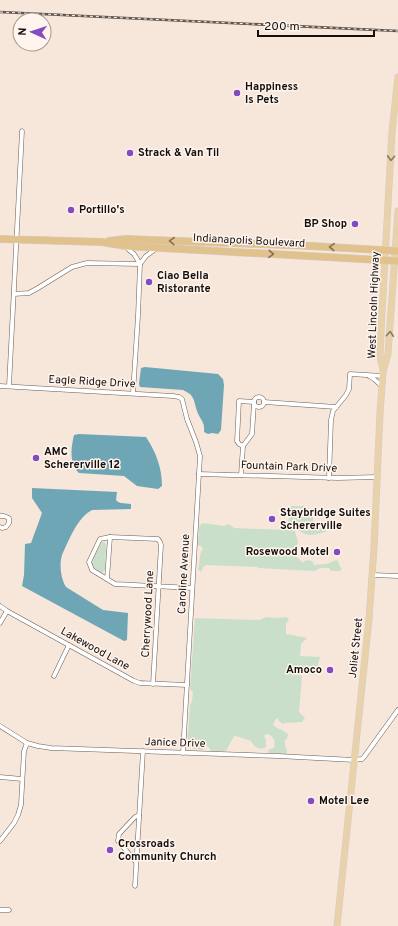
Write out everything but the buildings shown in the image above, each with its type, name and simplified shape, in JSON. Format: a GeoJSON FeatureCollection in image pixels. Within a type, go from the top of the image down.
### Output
{"type":"FeatureCollection","features":[{"type":"Feature","properties":{"kind":"highway","name":"Indianapolis Boulevard"},"geometry":{"type":"LineString","coordinates":[[0,239],[102,242],[126,246],[396,261]]}},
{"type":"Feature","properties":{"kind":"highway","name":"Indianapolis Boulevard"},"geometry":{"type":"LineString","coordinates":[[102,242],[126,239],[397,251]]}},
{"type":"Feature","properties":{"kind":"main road","name":"West Lincoln Highway"},"geometry":{"type":"LineString","coordinates":[[383,374],[380,356],[385,251],[392,132],[398,77]]}},
{"type":"Feature","properties":{"kind":"main road","name":"West Lincoln Highway"},"geometry":{"type":"LineString","coordinates":[[383,374],[388,354],[397,251],[398,211]]}},
{"type":"Feature","properties":{"kind":"main road","name":"Joliet Street"},"geometry":{"type":"LineString","coordinates":[[337,926],[372,575],[383,374]]}},
{"type":"Feature","properties":{"kind":"street"},"geometry":{"type":"LineString","coordinates":[[9,386],[22,131]]}},
{"type":"Feature","properties":{"kind":"street"},"geometry":{"type":"LineString","coordinates":[[126,246],[134,254],[140,264],[134,393]]}},
{"type":"Feature","properties":{"kind":"street"},"geometry":{"type":"LineString","coordinates":[[140,264],[146,256],[158,248]]}},
{"type":"Feature","properties":{"kind":"street"},"geometry":{"type":"LineString","coordinates":[[14,294],[24,294],[34,291],[72,267],[87,263],[140,264]]}},
{"type":"Feature","properties":{"kind":"street"},"geometry":{"type":"LineString","coordinates":[[329,478],[331,420],[333,411],[349,389],[350,374],[383,374]]}},
{"type":"Feature","properties":{"kind":"street"},"geometry":{"type":"LineString","coordinates":[[365,375],[374,378],[382,387]]}},
{"type":"Feature","properties":{"kind":"street","name":"Eagle Ridge Drive"},"geometry":{"type":"LineString","coordinates":[[0,386],[134,393],[173,396],[182,399]]}},
{"type":"Feature","properties":{"kind":"street"},"geometry":{"type":"LineString","coordinates":[[241,475],[243,446],[252,434],[255,398],[259,397],[263,399],[264,402],[336,407]]}},
{"type":"Feature","properties":{"kind":"street","name":"Caroline Avenue"},"geometry":{"type":"LineString","coordinates":[[182,399],[187,419],[200,456],[183,753]]}},
{"type":"Feature","properties":{"kind":"street"},"geometry":{"type":"LineString","coordinates":[[243,446],[237,441],[239,401],[254,402],[256,406],[260,407],[264,402]]}},
{"type":"Feature","properties":{"kind":"street","name":"Fountain Park Drive"},"geometry":{"type":"LineString","coordinates":[[200,474],[377,478]]}},
{"type":"Feature","properties":{"kind":"street"},"geometry":{"type":"LineString","coordinates":[[0,516],[8,518],[8,523],[6,527],[0,527]]}},
{"type":"Feature","properties":{"kind":"street"},"geometry":{"type":"LineString","coordinates":[[107,579],[110,537],[100,539],[90,562],[92,570],[115,584],[192,588]]}},
{"type":"Feature","properties":{"kind":"street","name":"Cherrywood Lane"},"geometry":{"type":"LineString","coordinates":[[110,537],[158,539],[161,545],[153,684]]}},
{"type":"Feature","properties":{"kind":"street"},"geometry":{"type":"LineString","coordinates":[[372,575],[398,576]]}},
{"type":"Feature","properties":{"kind":"street","name":"Lakewood Lane"},"geometry":{"type":"LineString","coordinates":[[0,606],[134,681],[153,684],[187,685]]}},
{"type":"Feature","properties":{"kind":"street"},"geometry":{"type":"LineString","coordinates":[[0,623],[6,610]]}},
{"type":"Feature","properties":{"kind":"street"},"geometry":{"type":"LineString","coordinates":[[54,676],[69,645]]}},
{"type":"Feature","properties":{"kind":"street"},"geometry":{"type":"LineString","coordinates":[[354,760],[362,759],[364,757],[398,710]]}},
{"type":"Feature","properties":{"kind":"street","name":"Janice Drive"},"geometry":{"type":"LineString","coordinates":[[0,726],[26,743],[50,748],[354,760]]}},
{"type":"Feature","properties":{"kind":"street"},"geometry":{"type":"LineString","coordinates":[[0,842],[18,816],[21,805],[24,751],[26,743]]}},
{"type":"Feature","properties":{"kind":"street"},"geometry":{"type":"LineString","coordinates":[[135,886],[143,751]]}},
{"type":"Feature","properties":{"kind":"street"},"geometry":{"type":"LineString","coordinates":[[0,777],[22,779]]}},
{"type":"Feature","properties":{"kind":"street"},"geometry":{"type":"LineString","coordinates":[[136,862],[118,841],[118,838],[119,834],[135,817],[139,815]]}},
{"type":"Feature","properties":{"kind":"street"},"geometry":{"type":"LineString","coordinates":[[0,910],[9,910]]}},
{"type":"Feature","properties":{"kind":"green space"},"geometry":{"type":"Polygon","coordinates":[[[291,506],[306,506],[307,514],[313,517],[313,523],[316,527],[326,529],[326,532],[310,535],[296,530],[295,532],[298,542],[296,552],[297,557],[303,563],[306,560],[312,561],[314,565],[326,564],[337,560],[342,569],[340,571],[331,571],[329,568],[320,568],[315,571],[207,565],[204,566],[201,572],[198,569],[203,549],[198,545],[199,527],[202,523],[224,526],[229,524],[234,528],[284,530],[290,515],[291,506]]]}},
{"type":"Feature","properties":{"kind":"green space"},"geometry":{"type":"Polygon","coordinates":[[[102,542],[106,544],[105,570],[102,573],[94,568],[92,563],[102,542]]]}},
{"type":"Feature","properties":{"kind":"green space"},"geometry":{"type":"Polygon","coordinates":[[[266,617],[286,617],[289,619],[286,624],[286,634],[307,638],[301,644],[300,656],[320,657],[315,675],[301,673],[300,675],[302,676],[299,712],[305,718],[302,722],[283,724],[277,718],[273,725],[288,734],[287,739],[285,740],[287,754],[269,753],[268,750],[274,748],[275,743],[273,737],[267,734],[264,736],[266,740],[266,747],[261,749],[255,747],[251,741],[236,736],[234,736],[226,751],[211,751],[207,745],[203,750],[190,747],[188,748],[190,705],[193,692],[190,689],[195,618],[260,620],[266,617]]]}},
{"type":"Feature","properties":{"kind":"water"},"geometry":{"type":"Polygon","coordinates":[[[145,367],[218,374],[223,379],[224,385],[221,430],[218,434],[208,434],[204,432],[203,423],[193,399],[187,392],[183,390],[140,387],[141,368],[145,367]]]}},
{"type":"Feature","properties":{"kind":"water"},"geometry":{"type":"Polygon","coordinates":[[[74,435],[146,437],[158,460],[162,486],[158,489],[137,486],[124,476],[79,473],[72,460],[72,445],[74,435]]]}},
{"type":"Feature","properties":{"kind":"water"},"geometry":{"type":"Polygon","coordinates":[[[32,488],[117,492],[116,500],[118,502],[131,504],[131,509],[92,510],[82,518],[62,555],[61,563],[62,576],[66,587],[103,610],[128,613],[127,640],[124,641],[22,586],[24,575],[25,544],[31,543],[42,513],[32,498],[32,488]]]}},
{"type":"Feature","properties":{"kind":"railway"},"geometry":{"type":"LineString","coordinates":[[0,12],[398,31]]}},
{"type":"Feature","properties":{"kind":"place","name":"Happiness Is Pets"},"geometry":{"type":"Point","coordinates":[237,93]}},
{"type":"Feature","properties":{"kind":"place","name":"Strack & Van Til"},"geometry":{"type":"Point","coordinates":[130,153]}},
{"type":"Feature","properties":{"kind":"place","name":"Portillo's"},"geometry":{"type":"Point","coordinates":[71,210]}},
{"type":"Feature","properties":{"kind":"place","name":"BP Shop"},"geometry":{"type":"Point","coordinates":[355,224]}},
{"type":"Feature","properties":{"kind":"place","name":"Ciao Bella Ristorante"},"geometry":{"type":"Point","coordinates":[149,282]}},
{"type":"Feature","properties":{"kind":"place","name":"AMC Schererville 12"},"geometry":{"type":"Point","coordinates":[36,458]}},
{"type":"Feature","properties":{"kind":"place","name":"Staybridge Suites Schererville"},"geometry":{"type":"Point","coordinates":[272,519]}},
{"type":"Feature","properties":{"kind":"place","name":"Rosewood Motel"},"geometry":{"type":"Point","coordinates":[337,552]}},
{"type":"Feature","properties":{"kind":"place","name":"Amoco"},"geometry":{"type":"Point","coordinates":[330,670]}},
{"type":"Feature","properties":{"kind":"place","name":"Motel Lee"},"geometry":{"type":"Point","coordinates":[311,801]}},
{"type":"Feature","properties":{"kind":"place","name":"Crossroads Community Church"},"geometry":{"type":"Point","coordinates":[110,850]}}]}
